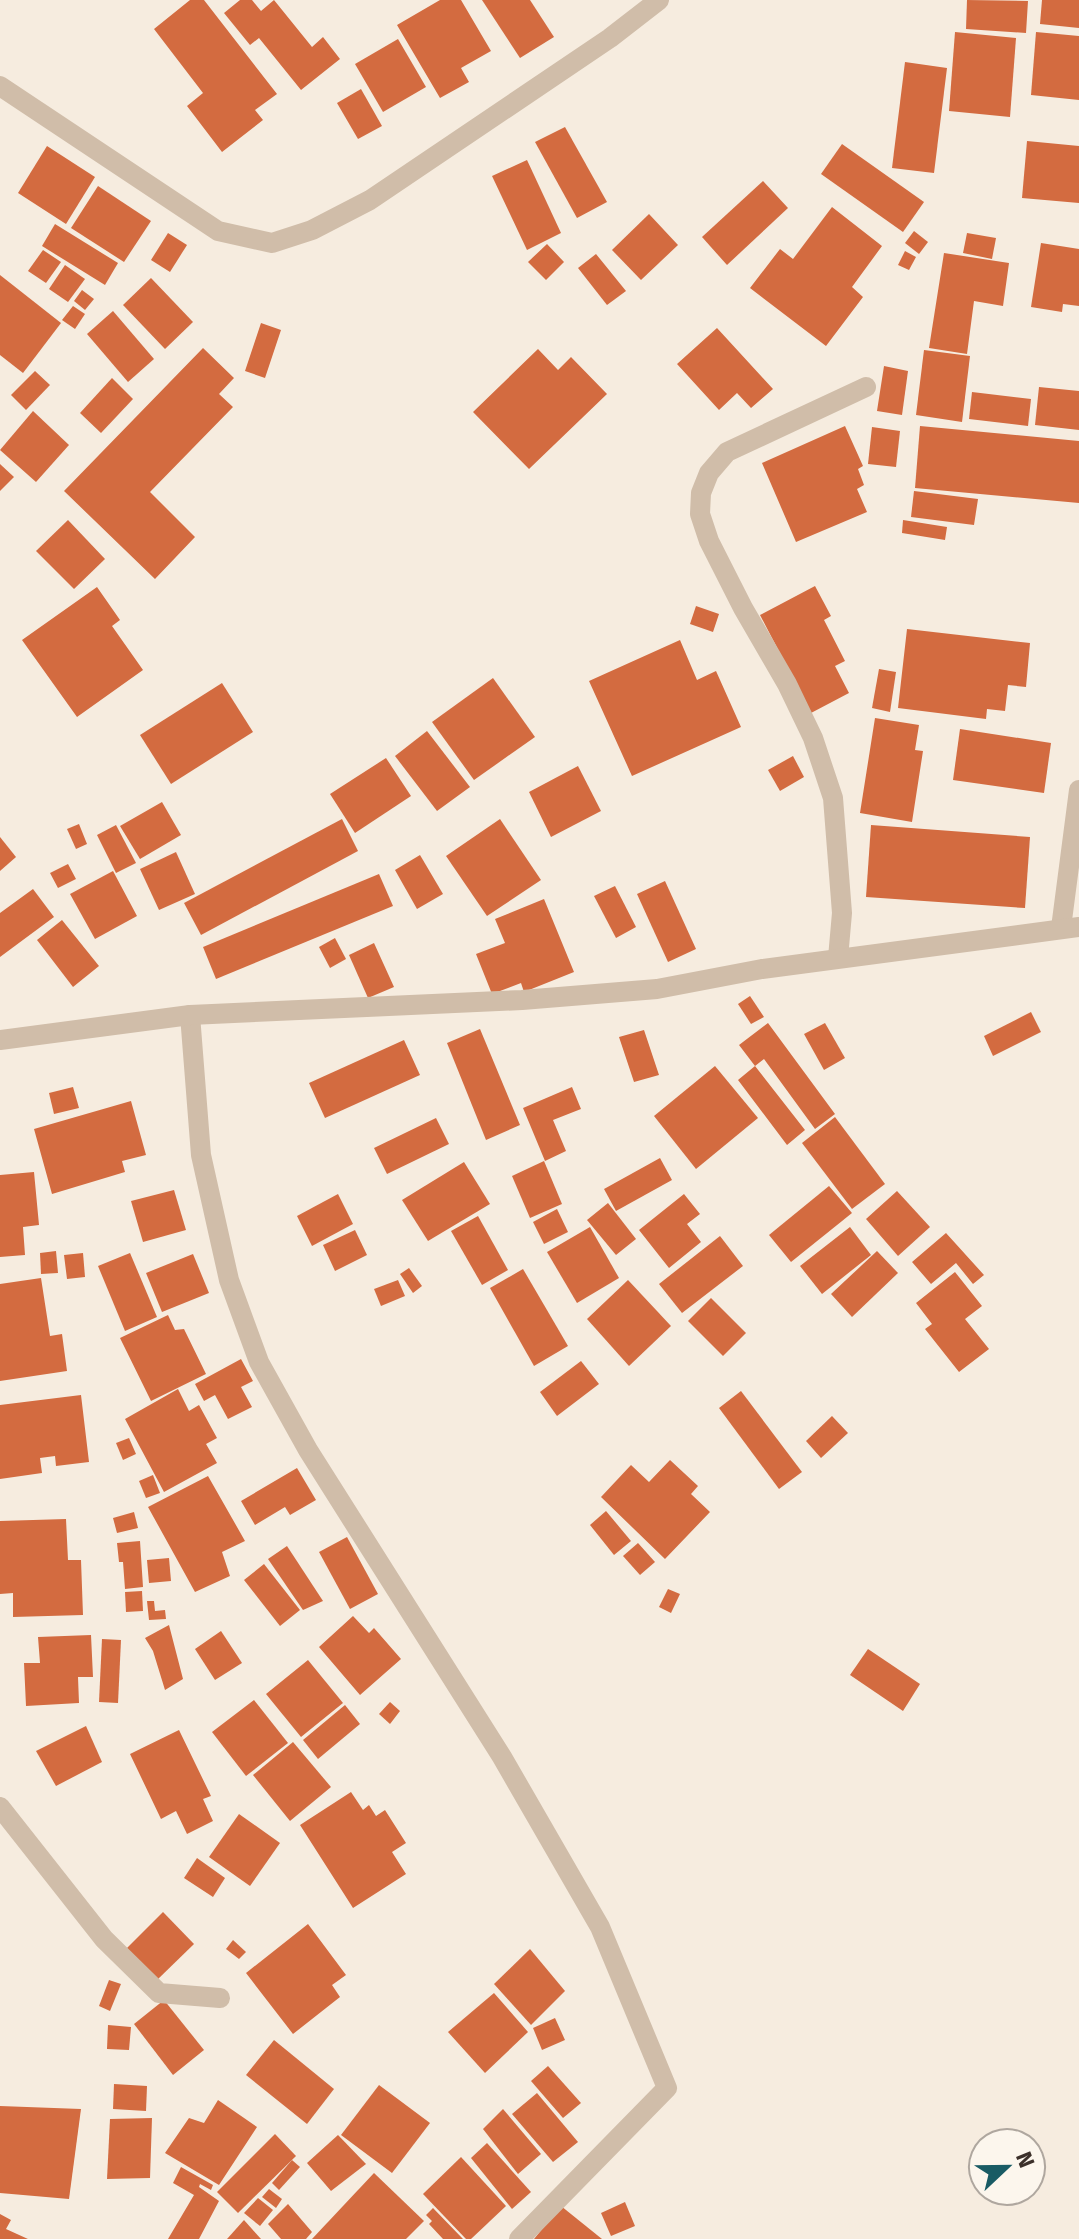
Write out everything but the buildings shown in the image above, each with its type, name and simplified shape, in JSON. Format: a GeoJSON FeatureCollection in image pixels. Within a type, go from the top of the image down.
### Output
{"type":"FeatureCollection","features":[{"type":"Feature","properties":{"kind":"street"},"geometry":{"type":"LineString","coordinates":[[0,86],[218,231],[272,243],[312,230],[370,200],[610,38],[659,0]]}},
{"type":"Feature","properties":{"kind":"street"},"geometry":{"type":"LineString","coordinates":[[838,958],[842,913],[833,798],[813,738],[716,555],[700,514],[701,493],[709,473],[727,452],[866,387]]}},
{"type":"Feature","properties":{"kind":"street"},"geometry":{"type":"LineString","coordinates":[[0,1040],[190,1015],[522,1000],[642,990],[838,958],[1070,927],[1079,790]]}},
{"type":"Feature","properties":{"kind":"street"},"geometry":{"type":"LineString","coordinates":[[190,1015],[201,1155],[229,1280],[259,1362],[308,1450],[502,1757],[600,1927],[667,2088],[519,2239]]}},
{"type":"Feature","properties":{"kind":"street"},"geometry":{"type":"LineString","coordinates":[[0,1807],[104,1939],[159,1993],[220,1998]]}}]}
